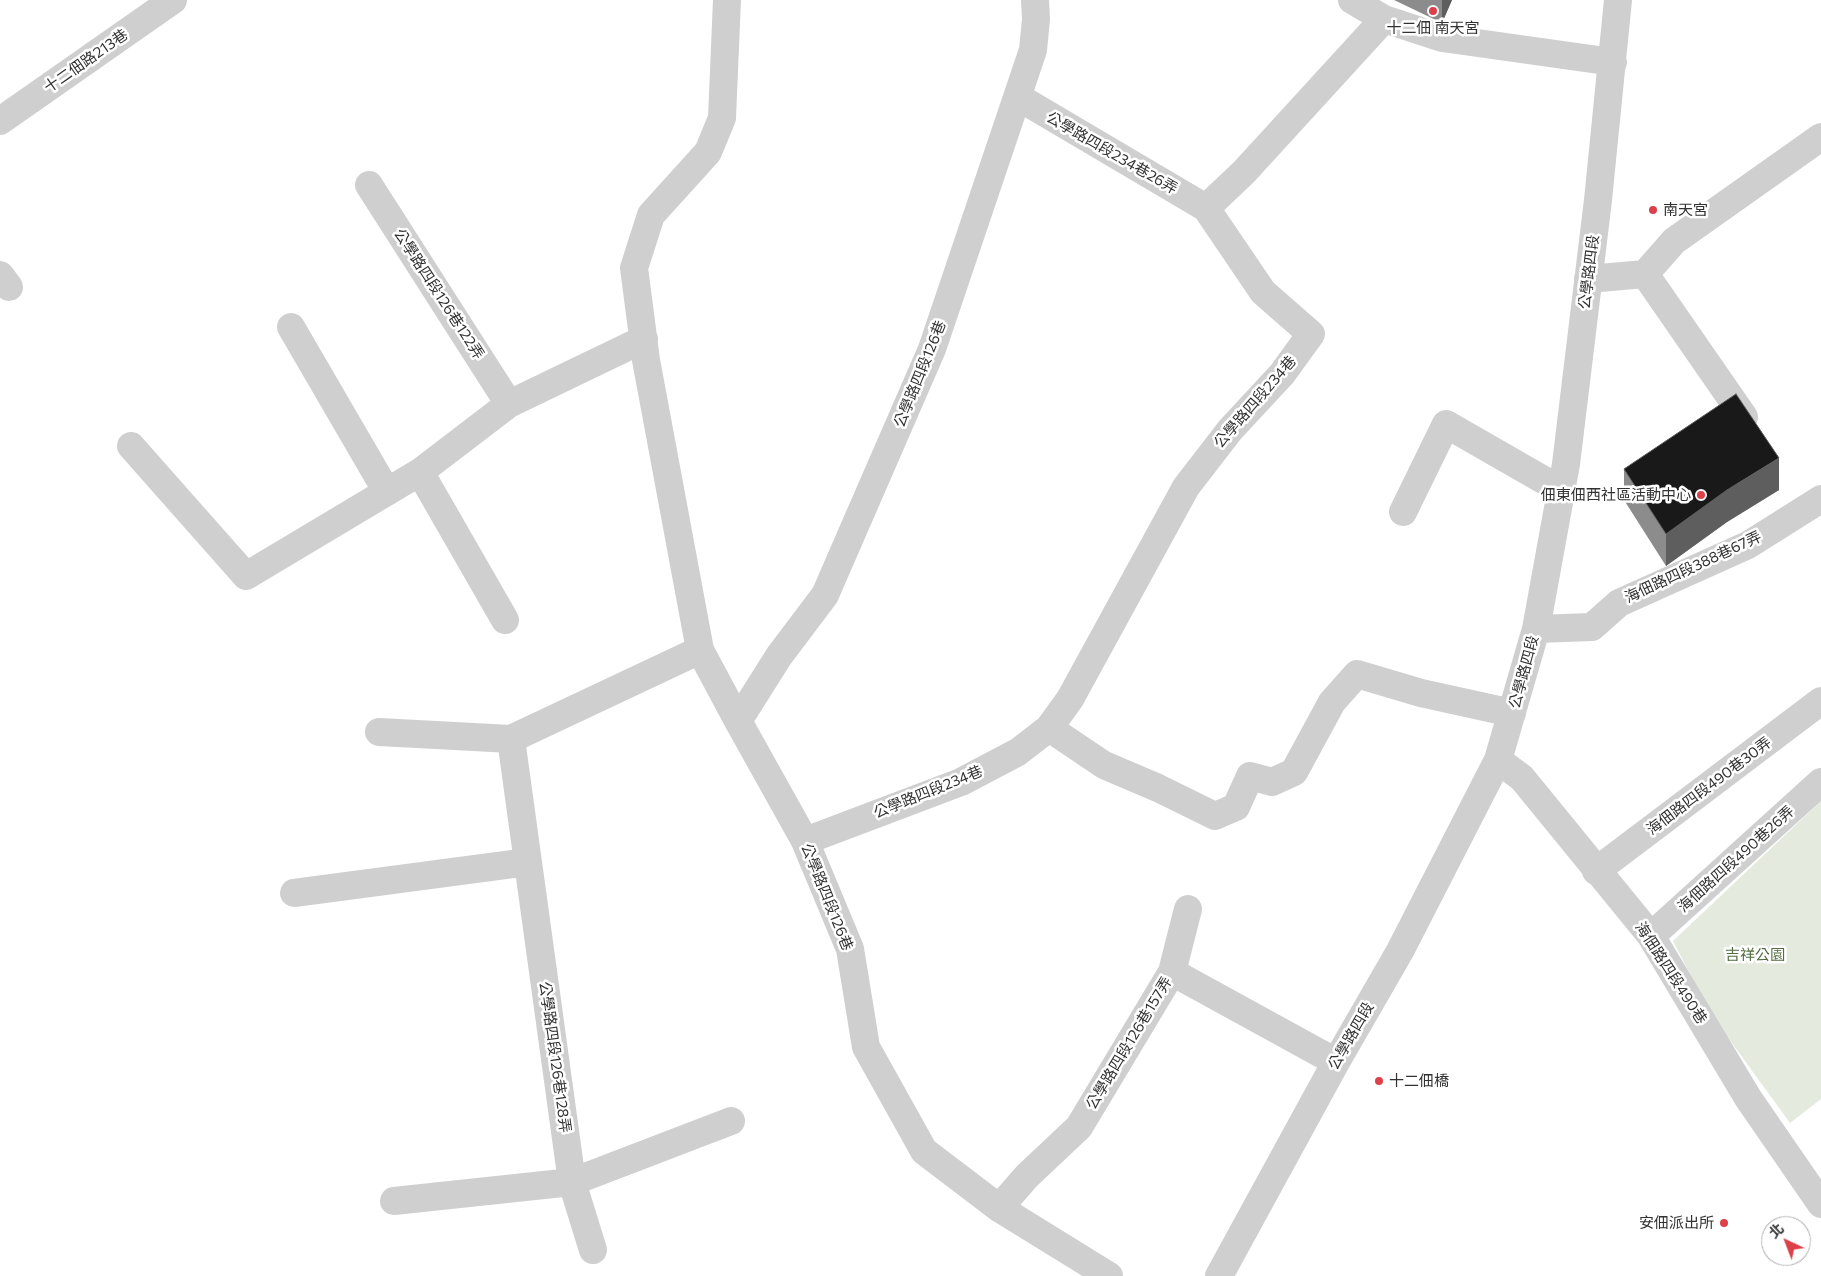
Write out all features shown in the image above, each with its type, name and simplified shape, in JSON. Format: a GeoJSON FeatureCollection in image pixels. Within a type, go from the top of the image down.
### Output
{"type":"FeatureCollection","features":[{"type":"Feature","properties":{"kind":"street","name":"十二佃路213巷"},"geometry":{"type":"LineString","coordinates":[[0,122],[172,0]]}},
{"type":"Feature","properties":{"kind":"street","name":"公學路四段126巷"},"geometry":{"type":"LineString","coordinates":[[727,0],[722,118],[708,152],[651,215],[634,268],[644,339],[700,650],[805,841],[850,949],[866,1047],[924,1151],[999,1208],[1109,1276]]}},
{"type":"Feature","properties":{"kind":"street","name":"公學路四段126巷"},"geometry":{"type":"LineString","coordinates":[[738,721],[780,656],[825,595],[932,350],[1034,50],[1035,0]]}},
{"type":"Feature","properties":{"kind":"street"},"geometry":{"type":"LineString","coordinates":[[1352,0],[1384,19],[1442,38],[1613,62]]}},
{"type":"Feature","properties":{"kind":"street","name":"公學路四段"},"geometry":{"type":"LineString","coordinates":[[1219,1276],[1336,1062],[1400,951],[1498,760],[1536,629],[1566,464],[1613,62],[1618,0]]}},
{"type":"Feature","properties":{"kind":"street"},"geometry":{"type":"LineString","coordinates":[[1206,208],[1244,172],[1384,19]]}},
{"type":"Feature","properties":{"kind":"street","name":"公學路四段234巷26弄"},"geometry":{"type":"LineString","coordinates":[[1018,97],[1206,208]]}},
{"type":"Feature","properties":{"kind":"street"},"geometry":{"type":"LineString","coordinates":[[1588,279],[1645,274],[1674,241],[1821,137]]}},
{"type":"Feature","properties":{"kind":"street","name":"公學路四段126巷122弄"},"geometry":{"type":"LineString","coordinates":[[370,185],[509,404]]}},
{"type":"Feature","properties":{"kind":"street","name":"公學路四段234巷"},"geometry":{"type":"LineString","coordinates":[[805,841],[961,782],[1018,752],[1050,728],[1070,699],[1186,487],[1230,430],[1282,374],[1311,334],[1263,292],[1206,208]]}},
{"type":"Feature","properties":{"kind":"street"},"geometry":{"type":"LineString","coordinates":[[1645,274],[1744,417]]}},
{"type":"Feature","properties":{"kind":"street"},"geometry":{"type":"LineString","coordinates":[[290,327],[388,492]]}},
{"type":"Feature","properties":{"kind":"street"},"geometry":{"type":"LineString","coordinates":[[131,446],[246,576],[420,472],[509,404],[644,339]]}},
{"type":"Feature","properties":{"kind":"street"},"geometry":{"type":"LineString","coordinates":[[1403,512],[1446,424],[1561,490]]}},
{"type":"Feature","properties":{"kind":"street"},"geometry":{"type":"LineString","coordinates":[[420,472],[506,620]]}},
{"type":"Feature","properties":{"kind":"street","name":"海佃路四段388巷67弄"},"geometry":{"type":"LineString","coordinates":[[1536,629],[1592,627],[1618,602],[1748,545],[1821,498]]}},
{"type":"Feature","properties":{"kind":"street"},"geometry":{"type":"LineString","coordinates":[[379,732],[511,739],[700,650]]}},
{"type":"Feature","properties":{"kind":"street"},"geometry":{"type":"LineString","coordinates":[[1050,728],[1104,765],[1158,788],[1215,816],[1236,807],[1250,776],[1272,782],[1294,772],[1332,702],[1357,674],[1422,693],[1512,713]]}},
{"type":"Feature","properties":{"kind":"street","name":"海佃路四段490巷30弄"},"geometry":{"type":"LineString","coordinates":[[1596,871],[1821,701]]}},
{"type":"Feature","properties":{"kind":"street","name":"公學路四段126巷128弄"},"geometry":{"type":"LineString","coordinates":[[511,739],[572,1182],[593,1250]]}},
{"type":"Feature","properties":{"kind":"street","name":"海佃路四段490巷"},"geometry":{"type":"LineString","coordinates":[[1498,760],[1522,778],[1651,936],[1748,1098],[1821,1204]]}},
{"type":"Feature","properties":{"kind":"street","name":"海佃路四段490巷26弄"},"geometry":{"type":"LineString","coordinates":[[1651,936],[1821,782]]}},
{"type":"Feature","properties":{"kind":"street"},"geometry":{"type":"LineString","coordinates":[[294,893],[528,862]]}},
{"type":"Feature","properties":{"kind":"street"},"geometry":{"type":"LineString","coordinates":[[1172,972],[1188,909]]}},
{"type":"Feature","properties":{"kind":"street","name":"公學路四段126巷157弄"},"geometry":{"type":"LineString","coordinates":[[999,1208],[1027,1176],[1079,1127],[1172,972],[1336,1062]]}},
{"type":"Feature","properties":{"kind":"street"},"geometry":{"type":"LineString","coordinates":[[394,1201],[572,1182],[730,1122]]}},
{"type":"Feature","properties":{"kind":"green space","name":"吉祥公園"},"geometry":{"type":"Polygon","coordinates":[[[1821,801],[1821,1099],[1790,1123],[1710,1013],[1673,941],[1821,801]]]}},
{"type":"Feature","properties":{"kind":"building"},"geometry":{"type":"Polygon","coordinates":[[[1736,394],[1779,458],[1727,490],[1666,534],[1624,469],[1736,394]]]}},
{"type":"Feature","properties":{"kind":"place","name":"十二佃 南天宮"},"geometry":{"type":"Point","coordinates":[1433,11]}},
{"type":"Feature","properties":{"kind":"place","name":"南天宮"},"geometry":{"type":"Point","coordinates":[1653,210]}},
{"type":"Feature","properties":{"kind":"place","name":"佃東佃西社區活動中心"},"geometry":{"type":"Point","coordinates":[1701,495]}},
{"type":"Feature","properties":{"kind":"place","name":"十二佃橋"},"geometry":{"type":"Point","coordinates":[1379,1081]}},
{"type":"Feature","properties":{"kind":"place","name":"安佃派出所"},"geometry":{"type":"Point","coordinates":[1724,1223]}}]}
